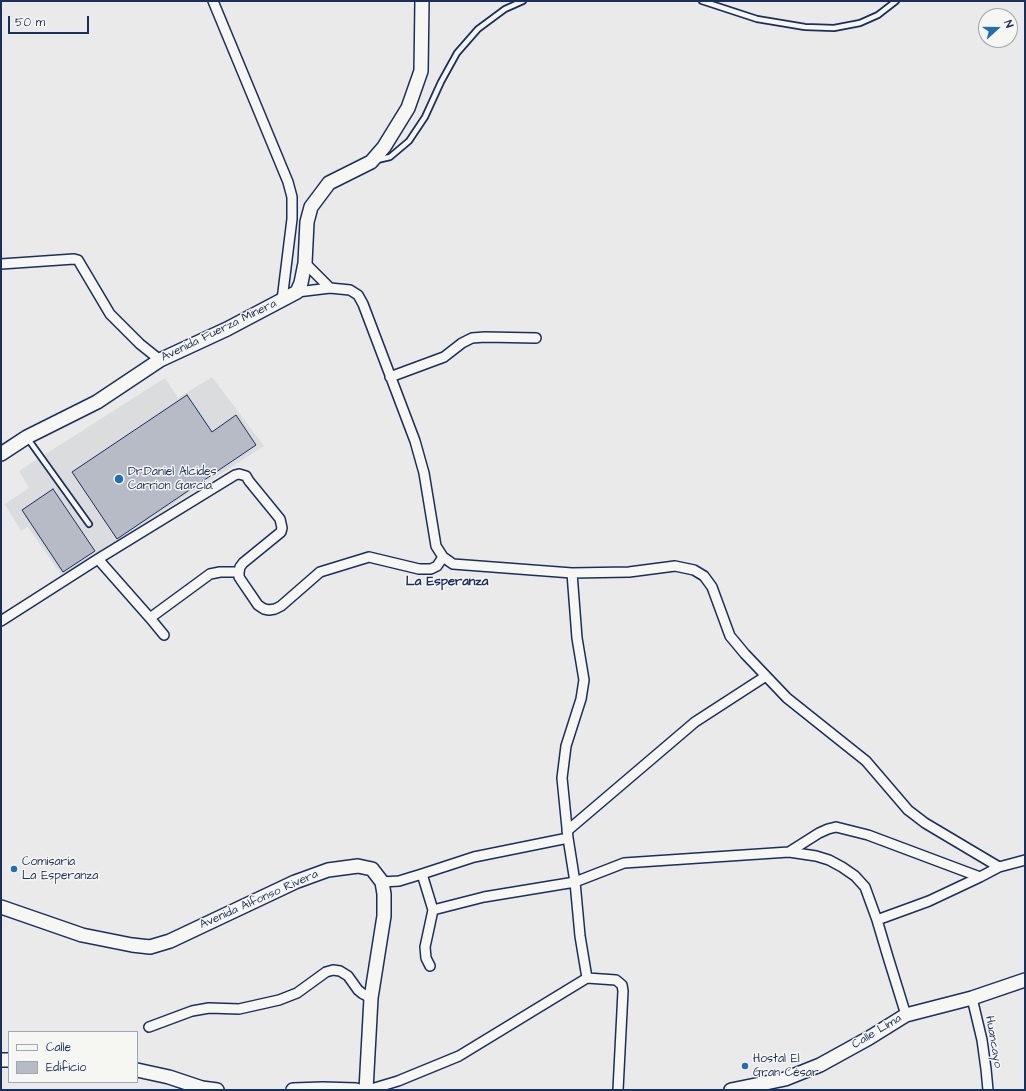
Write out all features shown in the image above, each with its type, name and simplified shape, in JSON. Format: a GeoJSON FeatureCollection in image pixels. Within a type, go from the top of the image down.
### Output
{"type":"FeatureCollection","features":[{"type":"Feature","properties":{"kind":"street"},"geometry":{"type":"LineString","coordinates":[[213,1],[288,182],[292,197],[292,219],[282,300]]}},
{"type":"Feature","properties":{"kind":"street"},"geometry":{"type":"LineString","coordinates":[[422,1],[421,71],[408,108],[384,147],[371,162],[329,183],[311,207],[307,222],[305,263],[297,292],[330,288],[350,290],[358,295],[363,304],[415,441],[424,474],[436,546],[443,557],[453,564],[572,573],[629,572],[675,566],[694,570],[704,576],[712,587],[730,636],[787,698],[866,761],[914,815],[999,867]]}},
{"type":"Feature","properties":{"kind":"street"},"geometry":{"type":"LineString","coordinates":[[1,264],[74,259],[78,260],[110,314],[140,344],[160,360]]}},
{"type":"Feature","properties":{"kind":"street"},"geometry":{"type":"LineString","coordinates":[[305,263],[330,288]]}},
{"type":"Feature","properties":{"kind":"street","name":"Avenida Fuerza Minera"},"geometry":{"type":"LineString","coordinates":[[1,454],[27,437],[97,402],[160,360],[227,329],[297,292]]}},
{"type":"Feature","properties":{"kind":"street"},"geometry":{"type":"LineString","coordinates":[[390,377],[444,357],[462,343],[472,338],[536,338]]}},
{"type":"Feature","properties":{"kind":"street"},"geometry":{"type":"LineString","coordinates":[[1,621],[98,559],[235,475],[239,474],[246,476],[280,519],[282,528],[280,532],[240,567],[239,577],[243,584],[258,605],[264,609],[275,609],[281,606],[320,572],[369,557],[419,570],[431,569],[437,566],[443,557]]}},
{"type":"Feature","properties":{"kind":"street"},"geometry":{"type":"LineString","coordinates":[[98,559],[164,635]]}},
{"type":"Feature","properties":{"kind":"street"},"geometry":{"type":"LineString","coordinates":[[150,618],[210,574],[220,572],[239,572]]}},
{"type":"Feature","properties":{"kind":"street"},"geometry":{"type":"LineString","coordinates":[[572,573],[577,638],[584,680],[581,699],[566,746],[562,778],[580,936],[587,978]]}},
{"type":"Feature","properties":{"kind":"street"},"geometry":{"type":"LineString","coordinates":[[618,1090],[623,991],[622,985],[616,980],[587,978],[459,1056],[398,1081],[367,1090],[371,998],[384,916],[384,894],[382,882],[399,881],[474,857],[568,835],[695,722],[766,676]]}},
{"type":"Feature","properties":{"kind":"street"},"geometry":{"type":"LineString","coordinates":[[790,852],[818,833],[836,827],[868,835],[980,877]]}},
{"type":"Feature","properties":{"kind":"street"},"geometry":{"type":"LineString","coordinates":[[433,910],[484,898],[574,882],[624,863],[790,852],[816,856],[829,860],[855,876],[864,887],[877,920],[906,1015]]}},
{"type":"Feature","properties":{"kind":"street"},"geometry":{"type":"LineString","coordinates":[[877,920],[929,901],[999,867],[1025,860]]}},
{"type":"Feature","properties":{"kind":"street","name":"Avenida Alfonso Rivera"},"geometry":{"type":"LineString","coordinates":[[1,907],[82,935],[150,947],[170,941],[294,882],[328,870],[358,866],[372,869],[382,882]]}},
{"type":"Feature","properties":{"kind":"street"},"geometry":{"type":"LineString","coordinates":[[422,874],[433,910],[425,947],[426,958],[430,966]]}},
{"type":"Feature","properties":{"kind":"street"},"geometry":{"type":"LineString","coordinates":[[149,1027],[192,1011],[209,1008],[240,1009],[279,1000],[297,993],[326,972],[333,970],[340,971],[348,976],[358,990],[371,998]]}},
{"type":"Feature","properties":{"kind":"street","name":"Calle Lima"},"geometry":{"type":"LineString","coordinates":[[731,1090],[785,1079],[820,1065],[869,1038],[906,1015],[972,998],[1025,980]]}},
{"type":"Feature","properties":{"kind":"street","name":"Huancayo"},"geometry":{"type":"LineString","coordinates":[[972,998],[982,1040],[988,1090]]}},
{"type":"Feature","properties":{"kind":"street"},"geometry":{"type":"LineString","coordinates":[[138,1070],[169,1077],[202,1088],[217,1090]]}},
{"type":"Feature","properties":{"kind":"street"},"geometry":{"type":"LineString","coordinates":[[293,1090],[356,1090]]}},
{"type":"Feature","properties":{"kind":"lane"},"geometry":{"type":"LineString","coordinates":[[371,162],[390,157],[408,141],[425,117],[440,82],[457,52],[478,29],[505,9],[523,1]]}},
{"type":"Feature","properties":{"kind":"lane"},"geometry":{"type":"LineString","coordinates":[[702,1],[758,19],[805,27],[834,28],[860,23],[878,15],[896,1]]}},
{"type":"Feature","properties":{"kind":"lane"},"geometry":{"type":"LineString","coordinates":[[27,437],[88,524]]}},
{"type":"Feature","properties":{"kind":"shaded area","name":"Dr.Daniel Alcides Carrion Garcia."},"geometry":{"type":"Polygon","coordinates":[[[212,377],[264,446],[62,576],[28,527],[21,531],[5,504],[29,488],[19,471],[165,378],[178,398],[212,377]]]}},
{"type":"Feature","properties":{"kind":"building"},"geometry":{"type":"Polygon","coordinates":[[[187,395],[212,432],[236,415],[256,445],[117,539],[72,472],[187,395]]]}},
{"type":"Feature","properties":{"kind":"building"},"geometry":{"type":"Polygon","coordinates":[[[53,489],[95,551],[63,572],[22,510],[53,489]]]}},
{"type":"Feature","properties":{"kind":"place","name":"Dr.Daniel Alcides Carrion Garcia."},"geometry":{"type":"Point","coordinates":[119,479]}},
{"type":"Feature","properties":{"kind":"place","name":"Comisaría La Esperanza"},"geometry":{"type":"Point","coordinates":[14,869]}},
{"type":"Feature","properties":{"kind":"place","name":"Hostal El Gran César"},"geometry":{"type":"Point","coordinates":[745,1066]}},
{"type":"Feature","properties":{"kind":"district","name":"La Esperanza"},"geometry":{"type":"Point","coordinates":[447,582]}}]}
